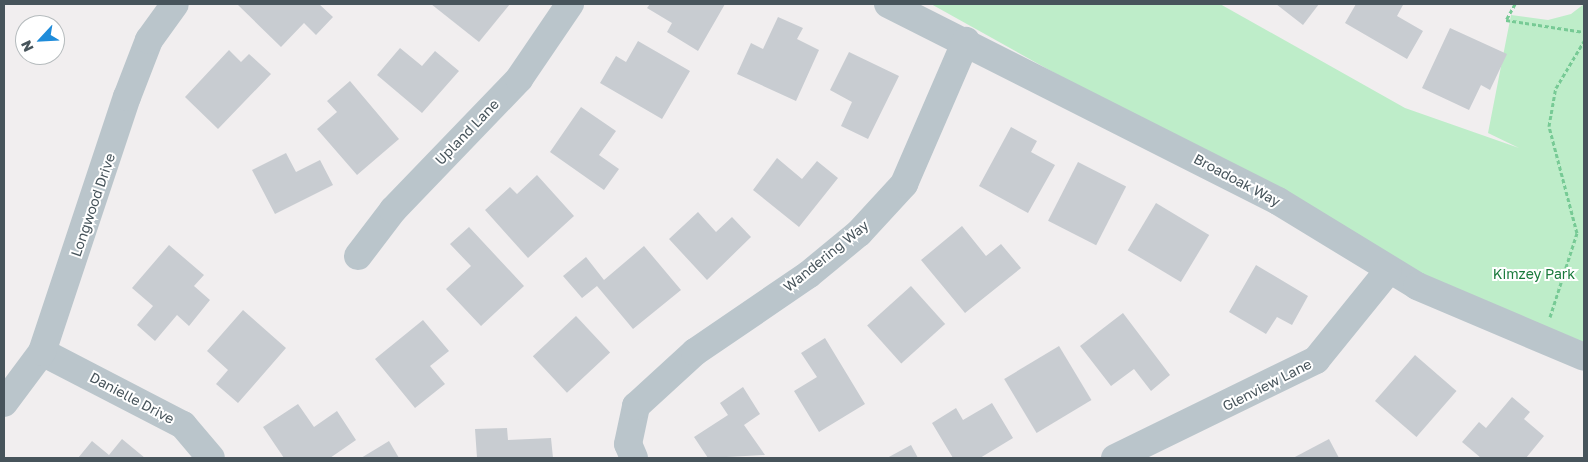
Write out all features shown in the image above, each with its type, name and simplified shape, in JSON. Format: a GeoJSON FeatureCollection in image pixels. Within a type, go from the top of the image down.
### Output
{"type":"FeatureCollection","features":[{"type":"Feature","properties":{"kind":"street","name":"Longwood Drive"},"geometry":{"type":"LineString","coordinates":[[4,403],[42,352],[127,97],[150,40],[174,4]]}},
{"type":"Feature","properties":{"kind":"street","name":"Upland Lane"},"geometry":{"type":"LineString","coordinates":[[358,256],[393,210],[519,79],[570,4]]}},
{"type":"Feature","properties":{"kind":"street","name":"Broadoak Way"},"geometry":{"type":"LineString","coordinates":[[888,4],[1278,201],[1388,271],[1584,357]]}},
{"type":"Feature","properties":{"kind":"street","name":"Wandering Way"},"geometry":{"type":"LineString","coordinates":[[634,458],[628,444],[629,424],[636,406],[696,352],[808,275],[860,233],[904,184],[966,42]]}},
{"type":"Feature","properties":{"kind":"street","name":"Glenview Lane"},"geometry":{"type":"LineString","coordinates":[[1115,458],[1316,360],[1388,271]]}},
{"type":"Feature","properties":{"kind":"street","name":"Danielle Drive"},"geometry":{"type":"LineString","coordinates":[[42,352],[183,425],[212,458]]}},
{"type":"Feature","properties":{"kind":"path"},"geometry":{"type":"LineString","coordinates":[[1515,4],[1506,20],[1584,32]]}},
{"type":"Feature","properties":{"kind":"path"},"geometry":{"type":"LineString","coordinates":[[1558,321],[1550,318],[1577,233],[1549,126],[1556,88],[1584,41]]}},
{"type":"Feature","properties":{"kind":"green space","name":"Kimzey Park"},"geometry":{"type":"Polygon","coordinates":[[[931,4],[1220,4],[1405,108],[1519,148],[1488,133],[1511,15],[1548,20],[1571,14],[1584,4],[1584,348],[1474,307],[931,4]]]}},
{"type":"Feature","properties":{"kind":"building"},"geometry":{"type":"Polygon","coordinates":[[[319,4],[333,17],[316,35],[304,23],[281,47],[238,5],[319,4]]]}},
{"type":"Feature","properties":{"kind":"building"},"geometry":{"type":"Polygon","coordinates":[[[431,4],[510,4],[479,42],[431,4]]]}},
{"type":"Feature","properties":{"kind":"building"},"geometry":{"type":"Polygon","coordinates":[[[650,4],[725,4],[698,51],[667,32],[672,23],[647,8],[650,4]]]}},
{"type":"Feature","properties":{"kind":"building"},"geometry":{"type":"Polygon","coordinates":[[[1276,4],[1319,4],[1303,25],[1276,4]]]}},
{"type":"Feature","properties":{"kind":"building"},"geometry":{"type":"Polygon","coordinates":[[[1356,4],[1403,5],[1397,16],[1423,31],[1407,59],[1345,23],[1356,4]]]}},
{"type":"Feature","properties":{"kind":"building"},"geometry":{"type":"Polygon","coordinates":[[[778,17],[803,28],[797,39],[819,50],[796,101],[737,74],[751,43],[763,49],[778,17]]]}},
{"type":"Feature","properties":{"kind":"building"},"geometry":{"type":"Polygon","coordinates":[[[1450,28],[1507,54],[1490,90],[1481,85],[1469,110],[1422,88],[1450,28]]]}},
{"type":"Feature","properties":{"kind":"building"},"geometry":{"type":"Polygon","coordinates":[[[638,41],[690,71],[662,119],[600,83],[616,56],[626,62],[638,41]]]}},
{"type":"Feature","properties":{"kind":"building"},"geometry":{"type":"Polygon","coordinates":[[[400,48],[422,66],[435,51],[459,71],[422,113],[377,75],[400,48]]]}},
{"type":"Feature","properties":{"kind":"building"},"geometry":{"type":"Polygon","coordinates":[[[229,50],[241,62],[249,54],[271,74],[218,129],[185,97],[229,50]]]}},
{"type":"Feature","properties":{"kind":"building"},"geometry":{"type":"Polygon","coordinates":[[[849,52],[899,76],[868,139],[841,126],[852,102],[830,90],[849,52]]]}},
{"type":"Feature","properties":{"kind":"building"},"geometry":{"type":"Polygon","coordinates":[[[350,81],[399,139],[357,175],[317,129],[337,112],[327,101],[350,81]]]}},
{"type":"Feature","properties":{"kind":"building"},"geometry":{"type":"Polygon","coordinates":[[[581,107],[616,131],[599,155],[619,169],[604,190],[550,152],[581,107]]]}},
{"type":"Feature","properties":{"kind":"building"},"geometry":{"type":"Polygon","coordinates":[[[1011,127],[1037,141],[1031,152],[1055,165],[1028,213],[979,186],[1011,127]]]}},
{"type":"Feature","properties":{"kind":"building"},"geometry":{"type":"Polygon","coordinates":[[[286,153],[296,172],[320,160],[333,185],[275,214],[252,170],[286,153]]]}},
{"type":"Feature","properties":{"kind":"building"},"geometry":{"type":"Polygon","coordinates":[[[777,158],[802,179],[817,161],[838,178],[799,227],[753,190],[777,158]]]}},
{"type":"Feature","properties":{"kind":"building"},"geometry":{"type":"Polygon","coordinates":[[[1078,162],[1126,187],[1096,245],[1048,221],[1078,162]]]}},
{"type":"Feature","properties":{"kind":"building"},"geometry":{"type":"Polygon","coordinates":[[[537,175],[574,216],[528,258],[485,210],[510,187],[517,194],[537,175]]]}},
{"type":"Feature","properties":{"kind":"building"},"geometry":{"type":"Polygon","coordinates":[[[1156,203],[1209,235],[1181,282],[1128,250],[1156,203]]]}},
{"type":"Feature","properties":{"kind":"building"},"geometry":{"type":"Polygon","coordinates":[[[698,212],[716,232],[732,217],[751,237],[707,280],[669,239],[698,212]]]}},
{"type":"Feature","properties":{"kind":"building"},"geometry":{"type":"Polygon","coordinates":[[[962,226],[986,256],[1001,244],[1021,268],[965,313],[921,260],[962,226]]]}},
{"type":"Feature","properties":{"kind":"building"},"geometry":{"type":"Polygon","coordinates":[[[469,227],[524,286],[481,326],[446,289],[471,266],[450,244],[469,227]]]}},
{"type":"Feature","properties":{"kind":"building"},"geometry":{"type":"Polygon","coordinates":[[[169,245],[204,275],[194,286],[210,300],[189,326],[177,315],[155,341],[137,325],[153,306],[132,288],[169,245]]]}},
{"type":"Feature","properties":{"kind":"building"},"geometry":{"type":"Polygon","coordinates":[[[644,246],[681,290],[633,329],[597,286],[582,298],[563,276],[586,257],[604,280],[644,246]]]}},
{"type":"Feature","properties":{"kind":"building"},"geometry":{"type":"Polygon","coordinates":[[[1256,265],[1308,296],[1292,325],[1277,317],[1266,334],[1229,312],[1256,265]]]}},
{"type":"Feature","properties":{"kind":"building"},"geometry":{"type":"Polygon","coordinates":[[[911,286],[945,324],[901,363],[867,325],[911,286]]]}},
{"type":"Feature","properties":{"kind":"building"},"geometry":{"type":"Polygon","coordinates":[[[243,310],[286,348],[238,403],[216,384],[228,370],[207,351],[243,310]]]}},
{"type":"Feature","properties":{"kind":"building"},"geometry":{"type":"Polygon","coordinates":[[[1123,313],[1170,375],[1151,391],[1134,369],[1111,386],[1080,346],[1123,313]]]}},
{"type":"Feature","properties":{"kind":"building"},"geometry":{"type":"Polygon","coordinates":[[[576,316],[610,353],[567,393],[533,356],[576,316]]]}},
{"type":"Feature","properties":{"kind":"building"},"geometry":{"type":"Polygon","coordinates":[[[423,320],[449,351],[430,366],[445,384],[415,408],[375,359],[423,320]]]}},
{"type":"Feature","properties":{"kind":"building"},"geometry":{"type":"Polygon","coordinates":[[[825,338],[865,404],[819,432],[794,391],[817,377],[801,353],[825,338]]]}},
{"type":"Feature","properties":{"kind":"building"},"geometry":{"type":"Polygon","coordinates":[[[1059,346],[1091,400],[1037,433],[1004,379],[1059,346]]]}},
{"type":"Feature","properties":{"kind":"building"},"geometry":{"type":"Polygon","coordinates":[[[1415,355],[1457,391],[1416,437],[1375,401],[1415,355]]]}},
{"type":"Feature","properties":{"kind":"building"},"geometry":{"type":"Polygon","coordinates":[[[743,387],[760,414],[744,425],[765,455],[708,458],[694,437],[728,415],[720,403],[743,387]]]}},
{"type":"Feature","properties":{"kind":"building"},"geometry":{"type":"Polygon","coordinates":[[[1512,397],[1530,412],[1524,419],[1544,436],[1526,458],[1481,458],[1462,442],[1479,422],[1486,428],[1512,397]]]}},
{"type":"Feature","properties":{"kind":"building"},"geometry":{"type":"Polygon","coordinates":[[[992,403],[1013,438],[980,458],[953,458],[932,423],[956,408],[963,420],[992,403]]]}},
{"type":"Feature","properties":{"kind":"building"},"geometry":{"type":"Polygon","coordinates":[[[298,404],[314,427],[337,411],[356,440],[330,458],[284,458],[263,427],[298,404]]]}},
{"type":"Feature","properties":{"kind":"building"},"geometry":{"type":"Polygon","coordinates":[[[507,428],[508,440],[551,438],[553,458],[477,458],[475,429],[507,428]]]}},
{"type":"Feature","properties":{"kind":"building"},"geometry":{"type":"Polygon","coordinates":[[[122,439],[145,458],[78,458],[92,441],[109,455],[122,439]]]}},
{"type":"Feature","properties":{"kind":"building"},"geometry":{"type":"Polygon","coordinates":[[[1329,439],[1339,458],[1293,458],[1329,439]]]}},
{"type":"Feature","properties":{"kind":"building"},"geometry":{"type":"Polygon","coordinates":[[[389,441],[399,458],[361,458],[389,441]]]}},
{"type":"Feature","properties":{"kind":"building"},"geometry":{"type":"Polygon","coordinates":[[[911,445],[918,458],[887,458],[911,445]]]}}]}
